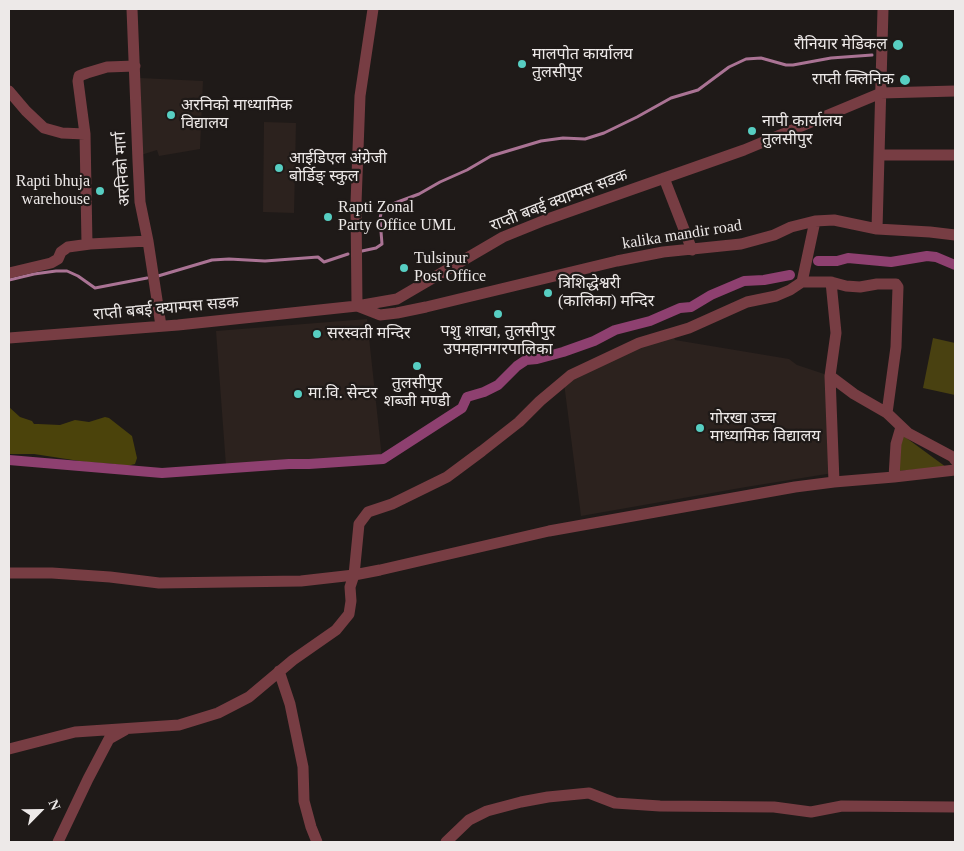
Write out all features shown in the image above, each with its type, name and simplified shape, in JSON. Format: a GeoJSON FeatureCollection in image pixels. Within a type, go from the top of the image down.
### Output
{"type":"FeatureCollection","features":[{"type":"Feature","properties":{"kind":"street","name":"अरनिको मार्ग"},"geometry":{"type":"LineString","coordinates":[[132,9],[140,194],[162,326]]}},
{"type":"Feature","properties":{"kind":"street"},"geometry":{"type":"LineString","coordinates":[[357,306],[356,203],[360,96],[373,9]]}},
{"type":"Feature","properties":{"kind":"street"},"geometry":{"type":"LineString","coordinates":[[877,229],[884,9]]}},
{"type":"Feature","properties":{"kind":"street"},"geometry":{"type":"LineString","coordinates":[[87,244],[85,134],[78,81],[79,76],[107,67],[135,66]]}},
{"type":"Feature","properties":{"kind":"street"},"geometry":{"type":"LineString","coordinates":[[9,91],[44,128],[62,133],[85,134]]}},
{"type":"Feature","properties":{"kind":"street"},"geometry":{"type":"LineString","coordinates":[[880,93],[955,91]]}},
{"type":"Feature","properties":{"kind":"street","name":"राप्ती बबई क्याम्पस सडक"},"geometry":{"type":"LineString","coordinates":[[9,338],[162,326],[357,306],[397,299],[504,237],[544,220],[744,150],[880,93]]}},
{"type":"Feature","properties":{"kind":"street"},"geometry":{"type":"LineString","coordinates":[[880,155],[955,155]]}},
{"type":"Feature","properties":{"kind":"street"},"geometry":{"type":"LineString","coordinates":[[664,178],[692,250]]}},
{"type":"Feature","properties":{"kind":"street","name":"kalika mandir road"},"geometry":{"type":"LineString","coordinates":[[357,306],[380,315],[397,313],[617,261],[663,252],[741,244],[815,221],[834,220],[877,229],[955,235]]}},
{"type":"Feature","properties":{"kind":"street"},"geometry":{"type":"LineString","coordinates":[[802,282],[815,221]]}},
{"type":"Feature","properties":{"kind":"street"},"geometry":{"type":"LineString","coordinates":[[9,273],[51,263],[58,259],[61,252],[68,247],[87,244],[148,241]]}},
{"type":"Feature","properties":{"kind":"street"},"geometry":{"type":"LineString","coordinates":[[9,749],[75,732],[179,725],[218,713],[249,697],[293,660],[336,630],[349,614],[350,587],[354,575],[359,524],[368,512],[392,504],[447,477],[519,422],[571,375],[639,343],[689,328],[747,302],[776,296],[802,282],[831,282],[860,287],[896,284],[898,287],[896,347],[887,413]]}},
{"type":"Feature","properties":{"kind":"street"},"geometry":{"type":"LineString","coordinates":[[831,282],[836,333],[830,376],[834,482]]}},
{"type":"Feature","properties":{"kind":"street"},"geometry":{"type":"LineString","coordinates":[[830,376],[854,394],[887,413],[908,433],[953,457],[955,460]]}},
{"type":"Feature","properties":{"kind":"street"},"geometry":{"type":"LineString","coordinates":[[894,477],[896,444],[900,427]]}},
{"type":"Feature","properties":{"kind":"street"},"geometry":{"type":"LineString","coordinates":[[9,573],[52,573],[110,577],[159,584],[301,581],[354,575],[549,531],[796,487],[955,470]]}},
{"type":"Feature","properties":{"kind":"street"},"geometry":{"type":"LineString","coordinates":[[279,671],[290,704],[304,767],[304,802],[317,842]]}},
{"type":"Feature","properties":{"kind":"street"},"geometry":{"type":"LineString","coordinates":[[58,842],[88,779],[110,739],[128,728]]}},
{"type":"Feature","properties":{"kind":"street"},"geometry":{"type":"LineString","coordinates":[[446,842],[469,820],[487,811],[548,797],[589,794],[615,803],[660,806],[774,807],[812,812],[842,806],[955,807]]}},
{"type":"Feature","properties":{"kind":"shaded area","name":"अरनिको माध्यामिक विद्यालय"},"geometry":{"type":"Polygon","coordinates":[[[140,78],[203,81],[200,149],[159,156],[157,150],[141,155],[140,78]]]}},
{"type":"Feature","properties":{"kind":"shaded area","name":"आईडिएल अंग्रेजी बोर्डिङ् स्कुल"},"geometry":{"type":"Polygon","coordinates":[[[264,122],[296,123],[294,213],[263,212],[264,122]]]}},
{"type":"Feature","properties":{"kind":"shaded area","name":"मा.वि. सेन्टर"},"geometry":{"type":"Polygon","coordinates":[[[367,319],[382,458],[226,466],[216,331],[367,319]]]}},
{"type":"Feature","properties":{"kind":"shaded area","name":"गोरखा उच्च माध्यामिक विद्यालय"},"geometry":{"type":"Polygon","coordinates":[[[674,336],[675,340],[789,359],[797,365],[827,375],[833,473],[581,516],[564,383],[632,348],[674,336]]]}},
{"type":"Feature","properties":{"kind":"shaded area"},"geometry":{"type":"Polygon","coordinates":[[[933,338],[955,343],[955,395],[923,388],[933,338]]]}},
{"type":"Feature","properties":{"kind":"shaded area"},"geometry":{"type":"Polygon","coordinates":[[[9,407],[20,417],[32,421],[34,424],[60,425],[75,420],[89,422],[105,417],[109,418],[132,436],[137,458],[135,464],[127,466],[34,454],[9,454],[9,407]]]}},
{"type":"Feature","properties":{"kind":"shaded area"},"geometry":{"type":"Polygon","coordinates":[[[901,434],[946,467],[898,471],[901,434]]]}},
{"type":"Feature","properties":{"kind":"waterway"},"geometry":{"type":"LineString","coordinates":[[362,251],[376,248],[382,244],[380,219],[384,209],[419,194],[491,156],[541,141],[563,138],[585,139],[604,133],[671,98],[698,90],[729,67],[746,59],[761,58],[793,65],[831,58],[872,55]]}},
{"type":"Feature","properties":{"kind":"waterway"},"geometry":{"type":"LineString","coordinates":[[158,276],[212,260],[265,261],[318,257],[324,262],[348,254]]}},
{"type":"Feature","properties":{"kind":"waterway"},"geometry":{"type":"LineString","coordinates":[[818,261],[837,261],[848,258],[891,262],[927,256],[936,257],[955,265]]}},
{"type":"Feature","properties":{"kind":"waterway"},"geometry":{"type":"LineString","coordinates":[[9,280],[34,274],[67,271],[95,288],[147,278]]}},
{"type":"Feature","properties":{"kind":"waterway"},"geometry":{"type":"LineString","coordinates":[[9,460],[162,473],[383,459],[462,408],[467,397],[498,385],[517,366],[526,360],[563,352],[594,341],[615,330],[650,321],[680,308],[691,307],[711,295],[744,281],[764,280],[790,275]]}},
{"type":"Feature","properties":{"kind":"place","name":"रौनियार मेडिकल"},"geometry":{"type":"Point","coordinates":[898,45]}},
{"type":"Feature","properties":{"kind":"place","name":"मालपोत कार्यालय तुलसीपुर"},"geometry":{"type":"Point","coordinates":[522,64]}},
{"type":"Feature","properties":{"kind":"place","name":"राप्ती क्लिनिक"},"geometry":{"type":"Point","coordinates":[905,80]}},
{"type":"Feature","properties":{"kind":"place","name":"अरनिको माध्यामिक विद्यालय"},"geometry":{"type":"Point","coordinates":[171,115]}},
{"type":"Feature","properties":{"kind":"place","name":"नापी कार्यालय तुलसीपुर"},"geometry":{"type":"Point","coordinates":[752,131]}},
{"type":"Feature","properties":{"kind":"place","name":"आईडिएल अंग्रेजी बोर्डिङ् स्कुल"},"geometry":{"type":"Point","coordinates":[279,168]}},
{"type":"Feature","properties":{"kind":"place","name":"Rapti bhuja warehouse"},"geometry":{"type":"Point","coordinates":[100,191]}},
{"type":"Feature","properties":{"kind":"place","name":"Rapti Zonal Party Office UML"},"geometry":{"type":"Point","coordinates":[328,217]}},
{"type":"Feature","properties":{"kind":"place","name":"Tulsipur Post Office"},"geometry":{"type":"Point","coordinates":[404,268]}},
{"type":"Feature","properties":{"kind":"place","name":"त्रिशिद्धेश्वरी (कालिका) मन्दिर"},"geometry":{"type":"Point","coordinates":[548,293]}},
{"type":"Feature","properties":{"kind":"place","name":"पशु शाखा, तुलसीपुर उपमहानगरपालिका"},"geometry":{"type":"Point","coordinates":[498,314]}},
{"type":"Feature","properties":{"kind":"place","name":"सरस्वती मन्दिर"},"geometry":{"type":"Point","coordinates":[317,334]}},
{"type":"Feature","properties":{"kind":"place","name":"तुलसीपुर शब्जी मण्डी"},"geometry":{"type":"Point","coordinates":[417,366]}},
{"type":"Feature","properties":{"kind":"place","name":"मा.वि. सेन्टर"},"geometry":{"type":"Point","coordinates":[298,394]}},
{"type":"Feature","properties":{"kind":"place","name":"गोरखा उच्च माध्यामिक विद्यालय"},"geometry":{"type":"Point","coordinates":[700,428]}}]}
